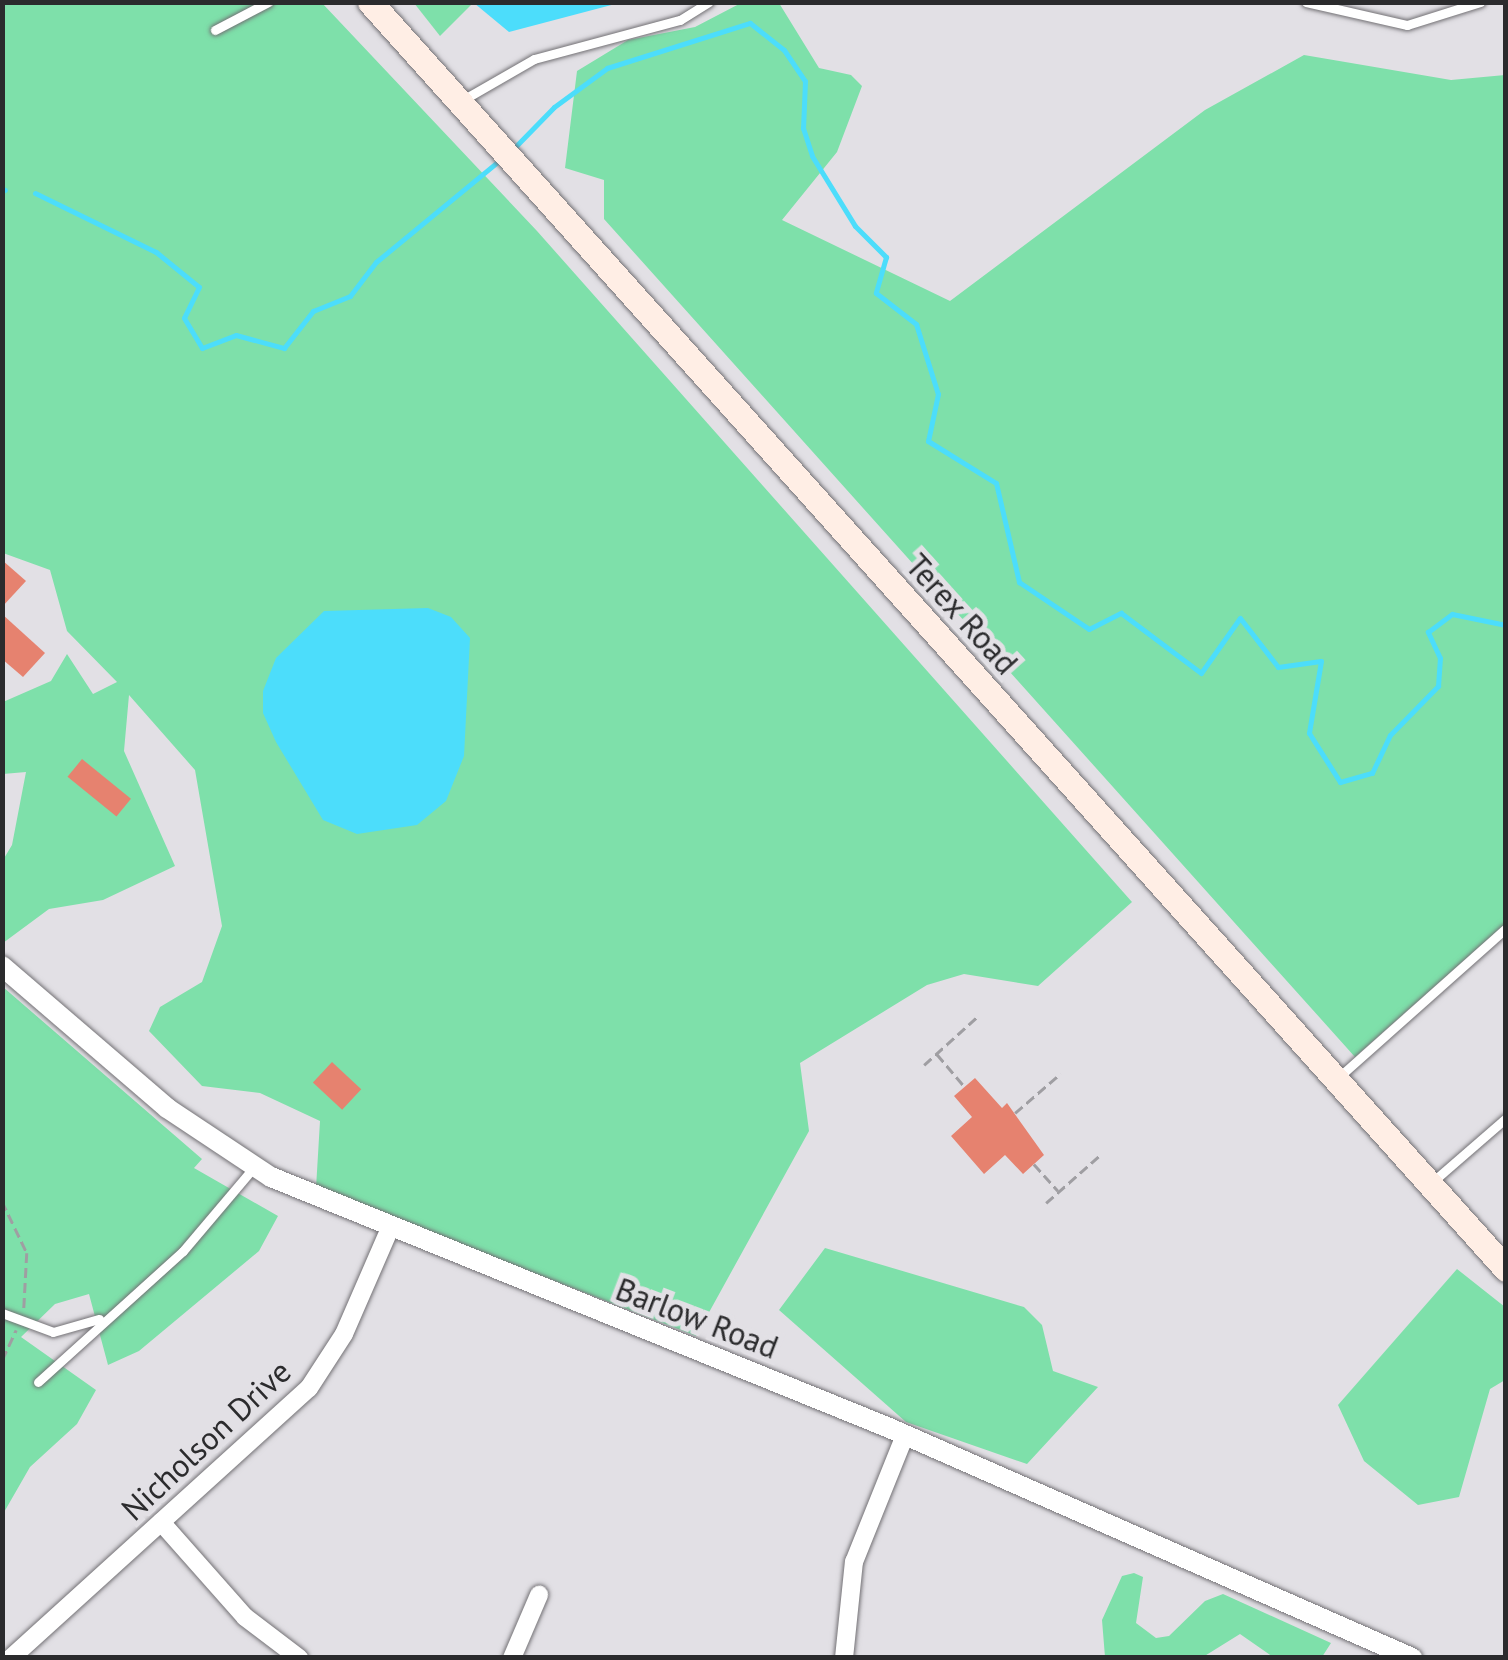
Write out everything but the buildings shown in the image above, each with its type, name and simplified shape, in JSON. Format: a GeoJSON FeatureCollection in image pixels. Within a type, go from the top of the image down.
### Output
{"type":"FeatureCollection","features":[{"type":"Feature","properties":{"kind":"main road","name":"Terex Road"},"geometry":{"type":"LineString","coordinates":[[370,2],[1334,1082],[1506,1269]]}},
{"type":"Feature","properties":{"kind":"street","name":"Barlow Road"},"geometry":{"type":"LineString","coordinates":[[2,966],[167,1108],[254,1167],[390,1228],[904,1435],[1412,1658]]}},
{"type":"Feature","properties":{"kind":"street","name":"Nicholson Drive"},"geometry":{"type":"LineString","coordinates":[[11,1658],[322,1372],[390,1228]]}},
{"type":"Feature","properties":{"kind":"street"},"geometry":{"type":"LineString","coordinates":[[844,1658],[854,1562],[904,1435]]}},
{"type":"Feature","properties":{"kind":"street"},"geometry":{"type":"LineString","coordinates":[[160,1522],[246,1617],[299,1658]]}},
{"type":"Feature","properties":{"kind":"street"},"geometry":{"type":"LineString","coordinates":[[512,1658],[538,1594]]}},
{"type":"Feature","properties":{"kind":"lane"},"geometry":{"type":"LineString","coordinates":[[215,30],[268,2]]}},
{"type":"Feature","properties":{"kind":"lane"},"geometry":{"type":"LineString","coordinates":[[459,102],[534,59],[680,20],[709,2]]}},
{"type":"Feature","properties":{"kind":"lane"},"geometry":{"type":"LineString","coordinates":[[1306,2],[1407,25],[1480,2]]}},
{"type":"Feature","properties":{"kind":"lane"},"geometry":{"type":"LineString","coordinates":[[1334,1082],[1506,928]]}},
{"type":"Feature","properties":{"kind":"lane"},"geometry":{"type":"LineString","coordinates":[[1428,1186],[1506,1118]]}},
{"type":"Feature","properties":{"kind":"lane"},"geometry":{"type":"LineString","coordinates":[[38,1382],[106,1315],[183,1251],[254,1167]]}},
{"type":"Feature","properties":{"kind":"lane"},"geometry":{"type":"LineString","coordinates":[[2,1313],[53,1332],[75,1330],[106,1315]]}},
{"type":"Feature","properties":{"kind":"path"},"geometry":{"type":"LineString","coordinates":[[924,1065],[977,1018]]}},
{"type":"Feature","properties":{"kind":"path"},"geometry":{"type":"LineString","coordinates":[[937,1054],[965,1087]]}},
{"type":"Feature","properties":{"kind":"path"},"geometry":{"type":"LineString","coordinates":[[1016,1113],[1060,1074]]}},
{"type":"Feature","properties":{"kind":"path"},"geometry":{"type":"LineString","coordinates":[[1046,1203],[1099,1156]]}},
{"type":"Feature","properties":{"kind":"path"},"geometry":{"type":"LineString","coordinates":[[1034,1164],[1058,1192]]}},
{"type":"Feature","properties":{"kind":"path"},"geometry":{"type":"LineString","coordinates":[[2,1201],[27,1253],[20,1321],[2,1360]]}},
{"type":"Feature","properties":{"kind":"green space"},"geometry":{"type":"Polygon","coordinates":[[[474,2],[440,36],[414,3],[474,2]]]}},
{"type":"Feature","properties":{"kind":"green space"},"geometry":{"type":"Polygon","coordinates":[[[3,3],[322,3],[537,231],[1132,902],[1038,986],[964,974],[927,985],[800,1063],[809,1131],[696,1336],[316,1188],[320,1121],[260,1093],[202,1086],[149,1031],[160,1007],[202,982],[222,926],[195,770],[129,695],[124,751],[175,866],[103,900],[49,909],[3,943],[3,860],[12,845],[26,772],[3,774],[3,702],[51,681],[67,654],[93,694],[117,682],[67,631],[50,570],[3,553],[3,3]]]}},
{"type":"Feature","properties":{"kind":"green space"},"geometry":{"type":"Polygon","coordinates":[[[741,3],[779,3],[819,68],[851,75],[862,86],[837,152],[782,220],[950,301],[1205,110],[1304,55],[1451,80],[1505,75],[1505,924],[1355,1057],[604,219],[604,180],[565,168],[577,71],[628,40],[695,27],[741,3]]]}},
{"type":"Feature","properties":{"kind":"green space"},"geometry":{"type":"Polygon","coordinates":[[[3,987],[202,1159],[194,1168],[278,1216],[259,1251],[139,1351],[108,1365],[89,1294],[55,1304],[21,1337],[96,1390],[77,1424],[30,1467],[3,1514],[3,987]]]}},
{"type":"Feature","properties":{"kind":"green space"},"geometry":{"type":"Polygon","coordinates":[[[825,1248],[1024,1307],[1042,1325],[1053,1371],[1098,1387],[1027,1464],[906,1422],[779,1310],[825,1248]]]}},
{"type":"Feature","properties":{"kind":"green space"},"geometry":{"type":"Polygon","coordinates":[[[1457,1269],[1505,1307],[1505,1380],[1490,1389],[1459,1497],[1418,1505],[1364,1461],[1338,1405],[1457,1269]]]}},
{"type":"Feature","properties":{"kind":"green space"},"geometry":{"type":"Polygon","coordinates":[[[1134,1573],[1143,1577],[1136,1623],[1156,1638],[1169,1636],[1205,1601],[1223,1594],[1331,1643],[1322,1657],[1273,1657],[1240,1634],[1203,1657],[1105,1657],[1102,1620],[1122,1576],[1134,1573]]]}},
{"type":"Feature","properties":{"kind":"water"},"geometry":{"type":"Polygon","coordinates":[[[474,3],[619,3],[509,32],[474,3]]]}},
{"type":"Feature","properties":{"kind":"water"},"geometry":{"type":"Polygon","coordinates":[[[428,608],[451,617],[470,638],[464,756],[446,801],[417,825],[357,834],[323,820],[276,742],[263,713],[263,691],[276,658],[324,611],[428,608]]]}},
{"type":"Feature","properties":{"kind":"waterway"},"geometry":{"type":"LineString","coordinates":[[514,148],[554,107],[607,68],[750,23],[784,50],[805,81],[803,128],[812,156],[855,226],[886,257],[876,293],[916,324],[938,394],[928,441],[996,483],[1019,582],[1089,629],[1121,613],[1201,673],[1240,618],[1278,667],[1321,661],[1309,733],[1340,782],[1372,773],[1390,735],[1438,686],[1440,658],[1428,632],[1452,614],[1506,625]]}},
{"type":"Feature","properties":{"kind":"waterway"},"geometry":{"type":"LineString","coordinates":[[35,193],[156,252],[199,287],[184,318],[202,348],[236,335],[284,348],[313,311],[350,296],[376,262],[502,158]]}}]}
